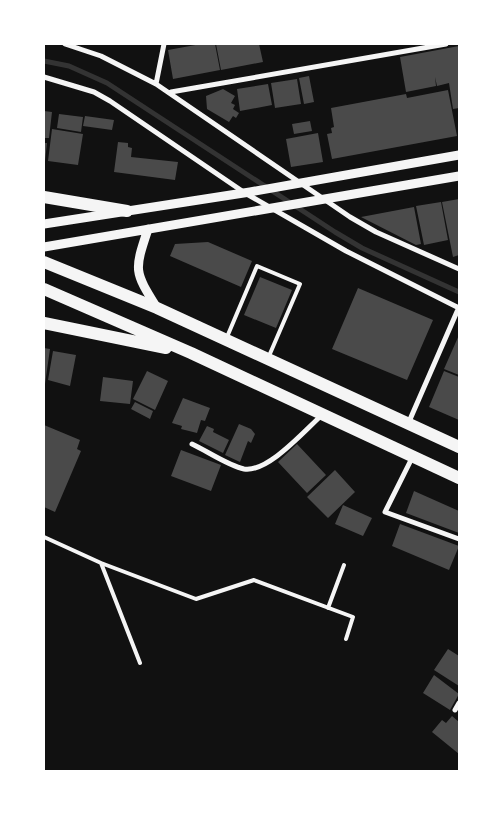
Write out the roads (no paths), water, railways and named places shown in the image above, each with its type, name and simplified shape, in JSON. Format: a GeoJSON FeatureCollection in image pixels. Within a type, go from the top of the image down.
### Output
{"type":"FeatureCollection","features":[{"type":"Feature","properties":{"kind":"main road"},"geometry":{"type":"LineString","coordinates":[[44,197],[127,211]]}},
{"type":"Feature","properties":{"kind":"main road"},"geometry":{"type":"LineString","coordinates":[[44,262],[157,308],[459,448]]}},
{"type":"Feature","properties":{"kind":"main road"},"geometry":{"type":"LineString","coordinates":[[44,289],[191,353],[412,458],[459,478]]}},
{"type":"Feature","properties":{"kind":"main road"},"geometry":{"type":"LineString","coordinates":[[44,324],[191,353]]}},
{"type":"Feature","properties":{"kind":"street"},"geometry":{"type":"LineString","coordinates":[[65,44],[101,56],[156,84],[299,183],[376,232],[459,269]]}},
{"type":"Feature","properties":{"kind":"street"},"geometry":{"type":"LineString","coordinates":[[156,84],[164,44]]}},
{"type":"Feature","properties":{"kind":"street"},"geometry":{"type":"LineString","coordinates":[[170,92],[446,44]]}},
{"type":"Feature","properties":{"kind":"street"},"geometry":{"type":"LineString","coordinates":[[44,77],[94,92],[247,192],[346,251],[459,308],[408,425]]}},
{"type":"Feature","properties":{"kind":"street"},"geometry":{"type":"LineString","coordinates":[[44,224],[247,192],[459,155]]}},
{"type":"Feature","properties":{"kind":"street"},"geometry":{"type":"LineString","coordinates":[[44,247],[459,176]]}},
{"type":"Feature","properties":{"kind":"street"},"geometry":{"type":"LineString","coordinates":[[148,229],[137,270],[139,279],[157,308]]}},
{"type":"Feature","properties":{"kind":"street"},"geometry":{"type":"LineString","coordinates":[[192,444],[243,469],[257,468],[273,459],[322,415]]}},
{"type":"Feature","properties":{"kind":"street"},"geometry":{"type":"LineString","coordinates":[[412,458],[385,512],[459,539]]}},
{"type":"Feature","properties":{"kind":"street"},"geometry":{"type":"LineString","coordinates":[[455,710],[459,703]]}},
{"type":"Feature","properties":{"kind":"lane"},"geometry":{"type":"LineString","coordinates":[[225,340],[257,266],[300,284],[268,360]]}},
{"type":"Feature","properties":{"kind":"lane"},"geometry":{"type":"LineString","coordinates":[[44,537],[101,563],[196,599],[252,579],[353,617],[346,639]]}},
{"type":"Feature","properties":{"kind":"lane"},"geometry":{"type":"LineString","coordinates":[[101,563],[140,663]]}},
{"type":"Feature","properties":{"kind":"lane"},"geometry":{"type":"LineString","coordinates":[[328,608],[344,565]]}},
{"type":"Feature","properties":{"kind":"waterway"},"geometry":{"type":"LineString","coordinates":[[44,61],[69,66],[107,83],[335,232],[362,248],[459,292]]}}]}
